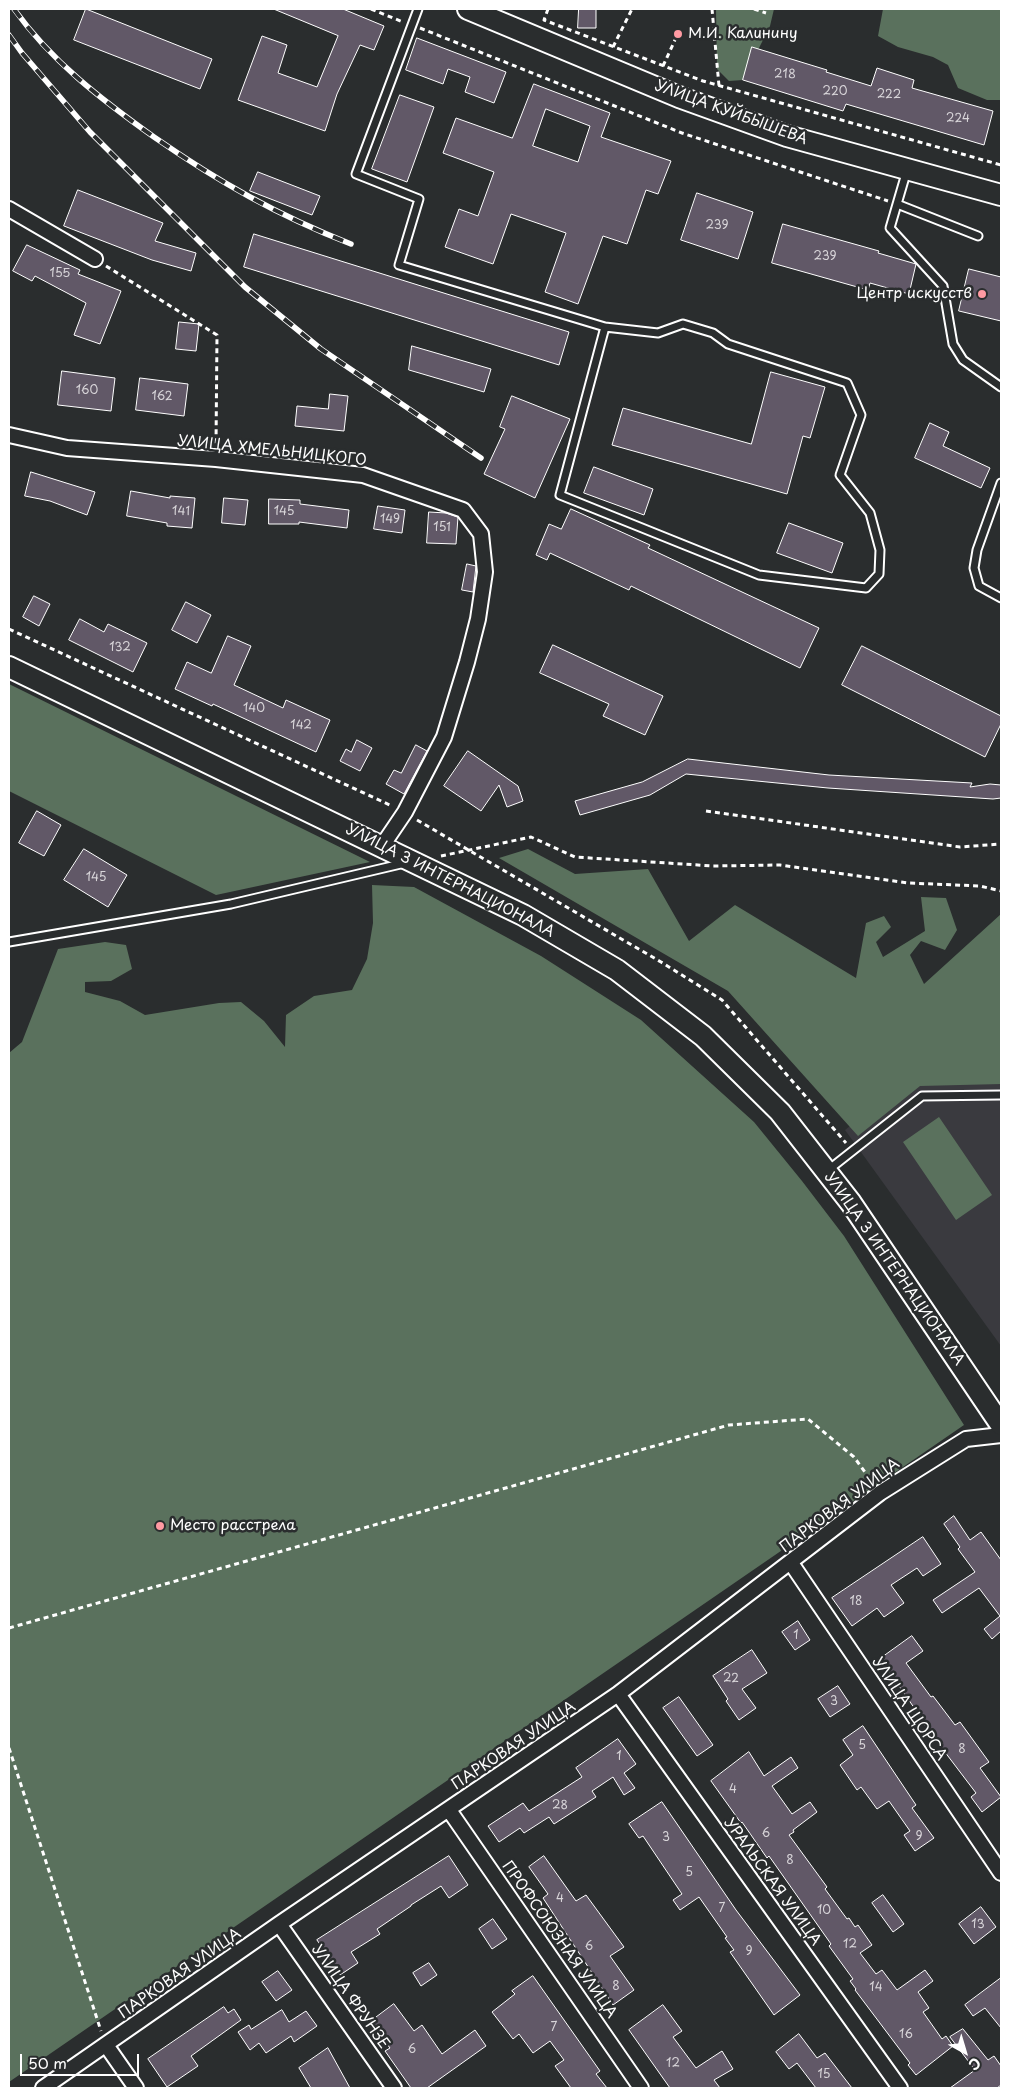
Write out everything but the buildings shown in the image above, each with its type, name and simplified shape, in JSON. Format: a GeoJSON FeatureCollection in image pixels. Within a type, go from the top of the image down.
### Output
{"type":"FeatureCollection","features":[{"type":"Feature","properties":{"kind":"main road","name":"УЛИЦА КУЙБЫШЕВА"},"geometry":{"type":"LineString","coordinates":[[468,9],[679,97],[787,136],[1001,195]]}},
{"type":"Feature","properties":{"kind":"main road","name":"УЛИЦА 3 ИНТЕРНАЦИОНАЛА"},"geometry":{"type":"LineString","coordinates":[[9,667],[523,915],[617,970],[703,1036],[780,1112],[857,1211],[1001,1425]]}},
{"type":"Feature","properties":{"kind":"street"},"geometry":{"type":"LineString","coordinates":[[9,209],[94,259]]}},
{"type":"Feature","properties":{"kind":"street","name":"УЛИЦА ХМЕЛЬНИЦКОГО"},"geometry":{"type":"LineString","coordinates":[[9,435],[67,448],[216,459],[363,476],[463,510],[481,534],[485,572],[478,619],[444,737],[405,812],[382,846]]}},
{"type":"Feature","properties":{"kind":"street","name":"ПАРКОВАЯ УЛИЦА"},"geometry":{"type":"LineString","coordinates":[[44,2088],[280,1924],[618,1694],[880,1493],[966,1439],[1001,1435]]}},
{"type":"Feature","properties":{"kind":"street","name":"УЛИЦА ЩОРСА"},"geometry":{"type":"LineString","coordinates":[[791,1563],[1001,1873]]}},
{"type":"Feature","properties":{"kind":"street","name":"УРАЛЬСКАЯ УЛИЦА"},"geometry":{"type":"LineString","coordinates":[[618,1694],[900,2088]]}},
{"type":"Feature","properties":{"kind":"street","name":"ПРОФСОЮЗНАЯ УЛИЦА"},"geometry":{"type":"LineString","coordinates":[[449,1810],[641,2088]]}},
{"type":"Feature","properties":{"kind":"street","name":"УЛИЦА ФРУНЗЕ"},"geometry":{"type":"LineString","coordinates":[[280,1924],[394,2088]]}},
{"type":"Feature","properties":{"kind":"street"},"geometry":{"type":"LineString","coordinates":[[106,2046],[136,2088]]}},
{"type":"Feature","properties":{"kind":"lane"},"geometry":{"type":"LineString","coordinates":[[418,9],[356,174],[419,199],[400,266],[605,327],[658,333],[683,324],[714,333],[728,344],[847,383],[861,415],[840,475],[870,513],[880,550],[879,574],[872,582],[866,588],[759,575],[560,495],[605,327]]}},
{"type":"Feature","properties":{"kind":"lane"},"geometry":{"type":"LineString","coordinates":[[908,170],[890,228],[943,286],[953,344],[963,360],[1001,386]]}},
{"type":"Feature","properties":{"kind":"lane"},"geometry":{"type":"LineString","coordinates":[[897,204],[978,236]]}},
{"type":"Feature","properties":{"kind":"lane"},"geometry":{"type":"LineString","coordinates":[[1001,483],[977,550],[974,568],[979,586],[1001,598]]}},
{"type":"Feature","properties":{"kind":"lane"},"geometry":{"type":"LineString","coordinates":[[9,942],[231,904],[414,861]]}},
{"type":"Feature","properties":{"kind":"lane"},"geometry":{"type":"LineString","coordinates":[[826,1171],[922,1096],[1001,1095]]}},
{"type":"Feature","properties":{"kind":"path"},"geometry":{"type":"LineString","coordinates":[[371,9],[682,133],[897,204]]}},
{"type":"Feature","properties":{"kind":"path"},"geometry":{"type":"LineString","coordinates":[[548,9],[544,20],[719,86],[1001,165]]}},
{"type":"Feature","properties":{"kind":"path"},"geometry":{"type":"LineString","coordinates":[[614,47],[632,9]]}},
{"type":"Feature","properties":{"kind":"path"},"geometry":{"type":"LineString","coordinates":[[712,9],[719,86]]}},
{"type":"Feature","properties":{"kind":"path"},"geometry":{"type":"LineString","coordinates":[[754,9],[766,13]]}},
{"type":"Feature","properties":{"kind":"path"},"geometry":{"type":"LineString","coordinates":[[663,66],[676,40]]}},
{"type":"Feature","properties":{"kind":"path"},"geometry":{"type":"LineString","coordinates":[[94,259],[217,335],[216,459]]}},
{"type":"Feature","properties":{"kind":"path"},"geometry":{"type":"LineString","coordinates":[[9,629],[405,812],[661,962],[722,1000],[852,1151]]}},
{"type":"Feature","properties":{"kind":"path"},"geometry":{"type":"LineString","coordinates":[[706,811],[960,847],[1001,844]]}},
{"type":"Feature","properties":{"kind":"path"},"geometry":{"type":"LineString","coordinates":[[440,856],[531,837],[575,857],[713,866],[780,865],[908,883],[980,886],[1001,891]]}},
{"type":"Feature","properties":{"kind":"path"},"geometry":{"type":"LineString","coordinates":[[9,1628],[729,1425],[808,1418],[854,1457],[880,1493]]}},
{"type":"Feature","properties":{"kind":"path"},"geometry":{"type":"LineString","coordinates":[[9,1748],[106,2046]]}},
{"type":"Feature","properties":{"kind":"shaded area"},"geometry":{"type":"Polygon","coordinates":[[[1001,1069],[1001,1346],[845,1130],[922,1070],[1001,1069]]]}},
{"type":"Feature","properties":{"kind":"green space"},"geometry":{"type":"Polygon","coordinates":[[[716,9],[774,9],[770,26],[743,80],[729,81],[717,69],[716,9]]]}},
{"type":"Feature","properties":{"kind":"green space"},"geometry":{"type":"Polygon","coordinates":[[[883,9],[1001,9],[1001,100],[987,100],[958,88],[948,65],[933,57],[898,47],[878,36],[883,9]]]}},
{"type":"Feature","properties":{"kind":"green space"},"geometry":{"type":"Polygon","coordinates":[[[9,684],[370,862],[216,895],[9,791],[9,684]]]}},
{"type":"Feature","properties":{"kind":"green space"},"geometry":{"type":"Polygon","coordinates":[[[528,849],[575,874],[648,869],[689,941],[735,905],[856,978],[866,923],[884,916],[891,927],[876,942],[883,957],[925,931],[921,897],[946,898],[957,930],[945,950],[921,941],[910,955],[924,984],[1001,914],[1001,1084],[920,1086],[858,1136],[728,991],[499,858],[528,849]]]}},
{"type":"Feature","properties":{"kind":"green space"},"geometry":{"type":"Polygon","coordinates":[[[372,885],[414,887],[541,956],[641,1020],[754,1122],[844,1236],[964,1425],[9,2082],[9,1053],[22,1042],[58,949],[105,942],[126,945],[132,969],[111,981],[85,982],[85,992],[120,1001],[145,1015],[219,1003],[241,1002],[264,1021],[285,1047],[286,1015],[314,996],[352,990],[367,959],[373,923],[372,885]]]}},
{"type":"Feature","properties":{"kind":"green space"},"geometry":{"type":"Polygon","coordinates":[[[939,1117],[992,1195],[956,1220],[903,1142],[939,1117]]]}},
{"type":"Feature","properties":{"kind":"railway"},"geometry":{"type":"LineString","coordinates":[[14,9],[44,46],[78,79],[154,137],[249,197],[351,244]]}},
{"type":"Feature","properties":{"kind":"railway"},"geometry":{"type":"LineString","coordinates":[[9,35],[22,53],[90,132],[245,287],[321,349],[481,458]]}},
{"type":"Feature","properties":{"kind":"place","name":"М.И. Калинину"},"geometry":{"type":"Point","coordinates":[678,34]}},
{"type":"Feature","properties":{"kind":"place","name":"Центр искусств"},"geometry":{"type":"Point","coordinates":[982,294]}},
{"type":"Feature","properties":{"kind":"place","name":"Место расстрела"},"geometry":{"type":"Point","coordinates":[160,1526]}}]}
